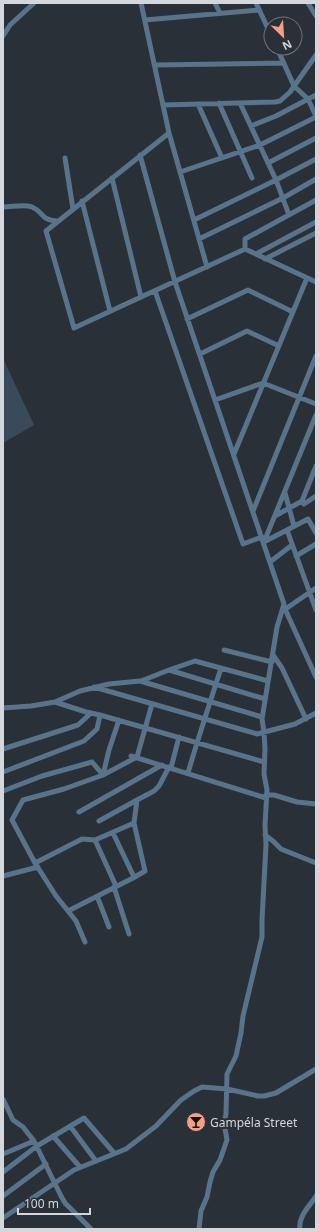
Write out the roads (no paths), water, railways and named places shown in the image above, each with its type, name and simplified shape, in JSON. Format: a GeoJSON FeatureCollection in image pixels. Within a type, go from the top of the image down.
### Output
{"type":"FeatureCollection","features":[{"type":"Feature","properties":{"kind":"street"},"geometry":{"type":"LineString","coordinates":[[3,36],[10,25],[34,3]]}},
{"type":"Feature","properties":{"kind":"street"},"geometry":{"type":"LineString","coordinates":[[141,3],[169,132],[207,267]]}},
{"type":"Feature","properties":{"kind":"street"},"geometry":{"type":"LineString","coordinates":[[215,3],[220,13]]}},
{"type":"Feature","properties":{"kind":"street"},"geometry":{"type":"LineString","coordinates":[[256,3],[263,17]]}},
{"type":"Feature","properties":{"kind":"street"},"geometry":{"type":"LineString","coordinates":[[308,3],[316,16]]}},
{"type":"Feature","properties":{"kind":"street"},"geometry":{"type":"LineString","coordinates":[[145,20],[260,10]]}},
{"type":"Feature","properties":{"kind":"street"},"geometry":{"type":"LineString","coordinates":[[163,105],[280,101],[286,97],[316,55]]}},
{"type":"Feature","properties":{"kind":"street"},"geometry":{"type":"LineString","coordinates":[[180,172],[260,145],[316,116],[308,99],[294,86],[281,56]]}},
{"type":"Feature","properties":{"kind":"street"},"geometry":{"type":"LineString","coordinates":[[155,65],[284,63]]}},
{"type":"Feature","properties":{"kind":"street"},"geometry":{"type":"LineString","coordinates":[[251,126],[276,116],[316,95]]}},
{"type":"Feature","properties":{"kind":"street"},"geometry":{"type":"LineString","coordinates":[[219,103],[252,178]]}},
{"type":"Feature","properties":{"kind":"street"},"geometry":{"type":"LineString","coordinates":[[240,103],[276,180],[289,215]]}},
{"type":"Feature","properties":{"kind":"street"},"geometry":{"type":"LineString","coordinates":[[198,104],[222,158]]}},
{"type":"Feature","properties":{"kind":"street"},"geometry":{"type":"LineString","coordinates":[[169,132],[46,231],[74,328],[245,249],[316,282]]}},
{"type":"Feature","properties":{"kind":"street"},"geometry":{"type":"LineString","coordinates":[[268,163],[316,138]]}},
{"type":"Feature","properties":{"kind":"street"},"geometry":{"type":"LineString","coordinates":[[140,155],[175,282],[284,604],[284,610],[277,627],[262,717],[264,732],[264,774],[267,790],[262,937],[243,1016],[236,1056],[227,1074],[226,1114],[224,1123],[227,1140],[210,1182],[207,1197],[201,1211],[199,1229]]}},
{"type":"Feature","properties":{"kind":"street"},"geometry":{"type":"LineString","coordinates":[[65,158],[73,209]]}},
{"type":"Feature","properties":{"kind":"street"},"geometry":{"type":"LineString","coordinates":[[194,220],[316,159]]}},
{"type":"Feature","properties":{"kind":"street"},"geometry":{"type":"LineString","coordinates":[[112,178],[141,297]]}},
{"type":"Feature","properties":{"kind":"street"},"geometry":{"type":"LineString","coordinates":[[199,239],[282,198],[316,179]]}},
{"type":"Feature","properties":{"kind":"street"},"geometry":{"type":"LineString","coordinates":[[245,249],[245,239],[316,200]]}},
{"type":"Feature","properties":{"kind":"street"},"geometry":{"type":"LineString","coordinates":[[82,202],[110,311]]}},
{"type":"Feature","properties":{"kind":"street"},"geometry":{"type":"LineString","coordinates":[[3,207],[32,207],[46,219],[57,221]]}},
{"type":"Feature","properties":{"kind":"street"},"geometry":{"type":"LineString","coordinates":[[256,254],[316,222]]}},
{"type":"Feature","properties":{"kind":"street"},"geometry":{"type":"LineString","coordinates":[[265,259],[316,233]]}},
{"type":"Feature","properties":{"kind":"street"},"geometry":{"type":"LineString","coordinates":[[234,454],[307,278]]}},
{"type":"Feature","properties":{"kind":"street"},"geometry":{"type":"LineString","coordinates":[[187,319],[248,290],[293,312]]}},
{"type":"Feature","properties":{"kind":"street"},"geometry":{"type":"LineString","coordinates":[[155,291],[243,544],[263,540],[308,519],[316,533]]}},
{"type":"Feature","properties":{"kind":"street"},"geometry":{"type":"LineString","coordinates":[[200,354],[247,332],[279,346]]}},
{"type":"Feature","properties":{"kind":"street"},"geometry":{"type":"LineString","coordinates":[[253,511],[316,356]]}},
{"type":"Feature","properties":{"kind":"street"},"geometry":{"type":"LineString","coordinates":[[215,400],[263,383],[316,404]]}},
{"type":"Feature","properties":{"kind":"street"},"geometry":{"type":"LineString","coordinates":[[263,540],[275,516],[316,416]]}},
{"type":"Feature","properties":{"kind":"street"},"geometry":{"type":"LineString","coordinates":[[275,516],[302,501],[314,475],[316,466]]}},
{"type":"Feature","properties":{"kind":"street"},"geometry":{"type":"LineString","coordinates":[[284,492],[294,526]]}},
{"type":"Feature","properties":{"kind":"street"},"geometry":{"type":"LineString","coordinates":[[302,501],[304,504],[316,496]]}},
{"type":"Feature","properties":{"kind":"street"},"geometry":{"type":"LineString","coordinates":[[287,530],[316,610]]}},
{"type":"Feature","properties":{"kind":"street"},"geometry":{"type":"LineString","coordinates":[[296,556],[316,544]]}},
{"type":"Feature","properties":{"kind":"street"},"geometry":{"type":"LineString","coordinates":[[270,562],[292,545]]}},
{"type":"Feature","properties":{"kind":"street"},"geometry":{"type":"LineString","coordinates":[[284,610],[316,588]]}},
{"type":"Feature","properties":{"kind":"street"},"geometry":{"type":"LineString","coordinates":[[284,610],[316,677]]}},
{"type":"Feature","properties":{"kind":"street"},"geometry":{"type":"LineString","coordinates":[[224,650],[272,662]]}},
{"type":"Feature","properties":{"kind":"street"},"geometry":{"type":"LineString","coordinates":[[273,655],[282,668],[306,719]]}},
{"type":"Feature","properties":{"kind":"street"},"geometry":{"type":"LineString","coordinates":[[3,708],[31,706],[55,702],[80,690],[110,684],[140,681],[195,661],[268,681]]}},
{"type":"Feature","properties":{"kind":"street"},"geometry":{"type":"LineString","coordinates":[[188,773],[220,668]]}},
{"type":"Feature","properties":{"kind":"street"},"geometry":{"type":"LineString","coordinates":[[169,670],[265,699]]}},
{"type":"Feature","properties":{"kind":"street"},"geometry":{"type":"LineString","coordinates":[[140,681],[262,717]]}},
{"type":"Feature","properties":{"kind":"street"},"geometry":{"type":"LineString","coordinates":[[94,687],[257,734],[295,724],[316,713]]}},
{"type":"Feature","properties":{"kind":"street"},"geometry":{"type":"LineString","coordinates":[[55,702],[264,762]]}},
{"type":"Feature","properties":{"kind":"street"},"geometry":{"type":"LineString","coordinates":[[85,942],[76,921],[56,896],[36,865],[12,820],[23,800],[64,789],[103,775],[134,756],[145,728],[152,704]]}},
{"type":"Feature","properties":{"kind":"street"},"geometry":{"type":"LineString","coordinates":[[3,749],[78,725],[91,713]]}},
{"type":"Feature","properties":{"kind":"street"},"geometry":{"type":"LineString","coordinates":[[3,772],[84,741],[97,729],[100,715]]}},
{"type":"Feature","properties":{"kind":"street"},"geometry":{"type":"LineString","coordinates":[[103,775],[119,720]]}},
{"type":"Feature","properties":{"kind":"street"},"geometry":{"type":"LineString","coordinates":[[99,821],[154,791],[170,768],[179,737]]}},
{"type":"Feature","properties":{"kind":"street"},"geometry":{"type":"LineString","coordinates":[[134,756],[266,797],[274,795],[297,802],[316,804]]}},
{"type":"Feature","properties":{"kind":"street"},"geometry":{"type":"LineString","coordinates":[[3,791],[42,776],[92,762],[103,775]]}},
{"type":"Feature","properties":{"kind":"street"},"geometry":{"type":"LineString","coordinates":[[79,812],[162,765]]}},
{"type":"Feature","properties":{"kind":"street"},"geometry":{"type":"LineString","coordinates":[[68,911],[145,871],[134,823],[137,800]]}},
{"type":"Feature","properties":{"kind":"street"},"geometry":{"type":"LineString","coordinates":[[3,876],[36,865],[82,839],[95,840],[134,823]]}},
{"type":"Feature","properties":{"kind":"street"},"geometry":{"type":"LineString","coordinates":[[113,833],[134,877]]}},
{"type":"Feature","properties":{"kind":"street"},"geometry":{"type":"LineString","coordinates":[[265,835],[281,849],[316,863]]}},
{"type":"Feature","properties":{"kind":"street"},"geometry":{"type":"LineString","coordinates":[[95,840],[115,886],[129,934]]}},
{"type":"Feature","properties":{"kind":"street"},"geometry":{"type":"LineString","coordinates":[[97,896],[109,927]]}},
{"type":"Feature","properties":{"kind":"street"},"geometry":{"type":"LineString","coordinates":[[3,1218],[74,1170],[126,1149],[156,1126],[181,1100],[202,1087],[227,1088],[258,1096],[264,1096],[276,1093],[316,1069]]}},
{"type":"Feature","properties":{"kind":"street"},"geometry":{"type":"LineString","coordinates":[[3,1099],[13,1120],[23,1127],[36,1144],[65,1202],[91,1229]]}},
{"type":"Feature","properties":{"kind":"street"},"geometry":{"type":"LineString","coordinates":[[3,1154],[36,1144],[84,1118],[114,1154]]}},
{"type":"Feature","properties":{"kind":"street"},"geometry":{"type":"LineString","coordinates":[[70,1126],[96,1161]]}},
{"type":"Feature","properties":{"kind":"street"},"geometry":{"type":"LineString","coordinates":[[53,1136],[80,1168]]}},
{"type":"Feature","properties":{"kind":"street"},"geometry":{"type":"LineString","coordinates":[[3,1172],[36,1144]]}},
{"type":"Feature","properties":{"kind":"street"},"geometry":{"type":"LineString","coordinates":[[3,1196],[46,1164]]}},
{"type":"Feature","properties":{"kind":"street"},"geometry":{"type":"LineString","coordinates":[[300,1229],[300,1219],[316,1196]]}},
{"type":"Feature","properties":{"kind":"place","name":"Gampéla Street"},"geometry":{"type":"Point","coordinates":[196,1122]}}]}
